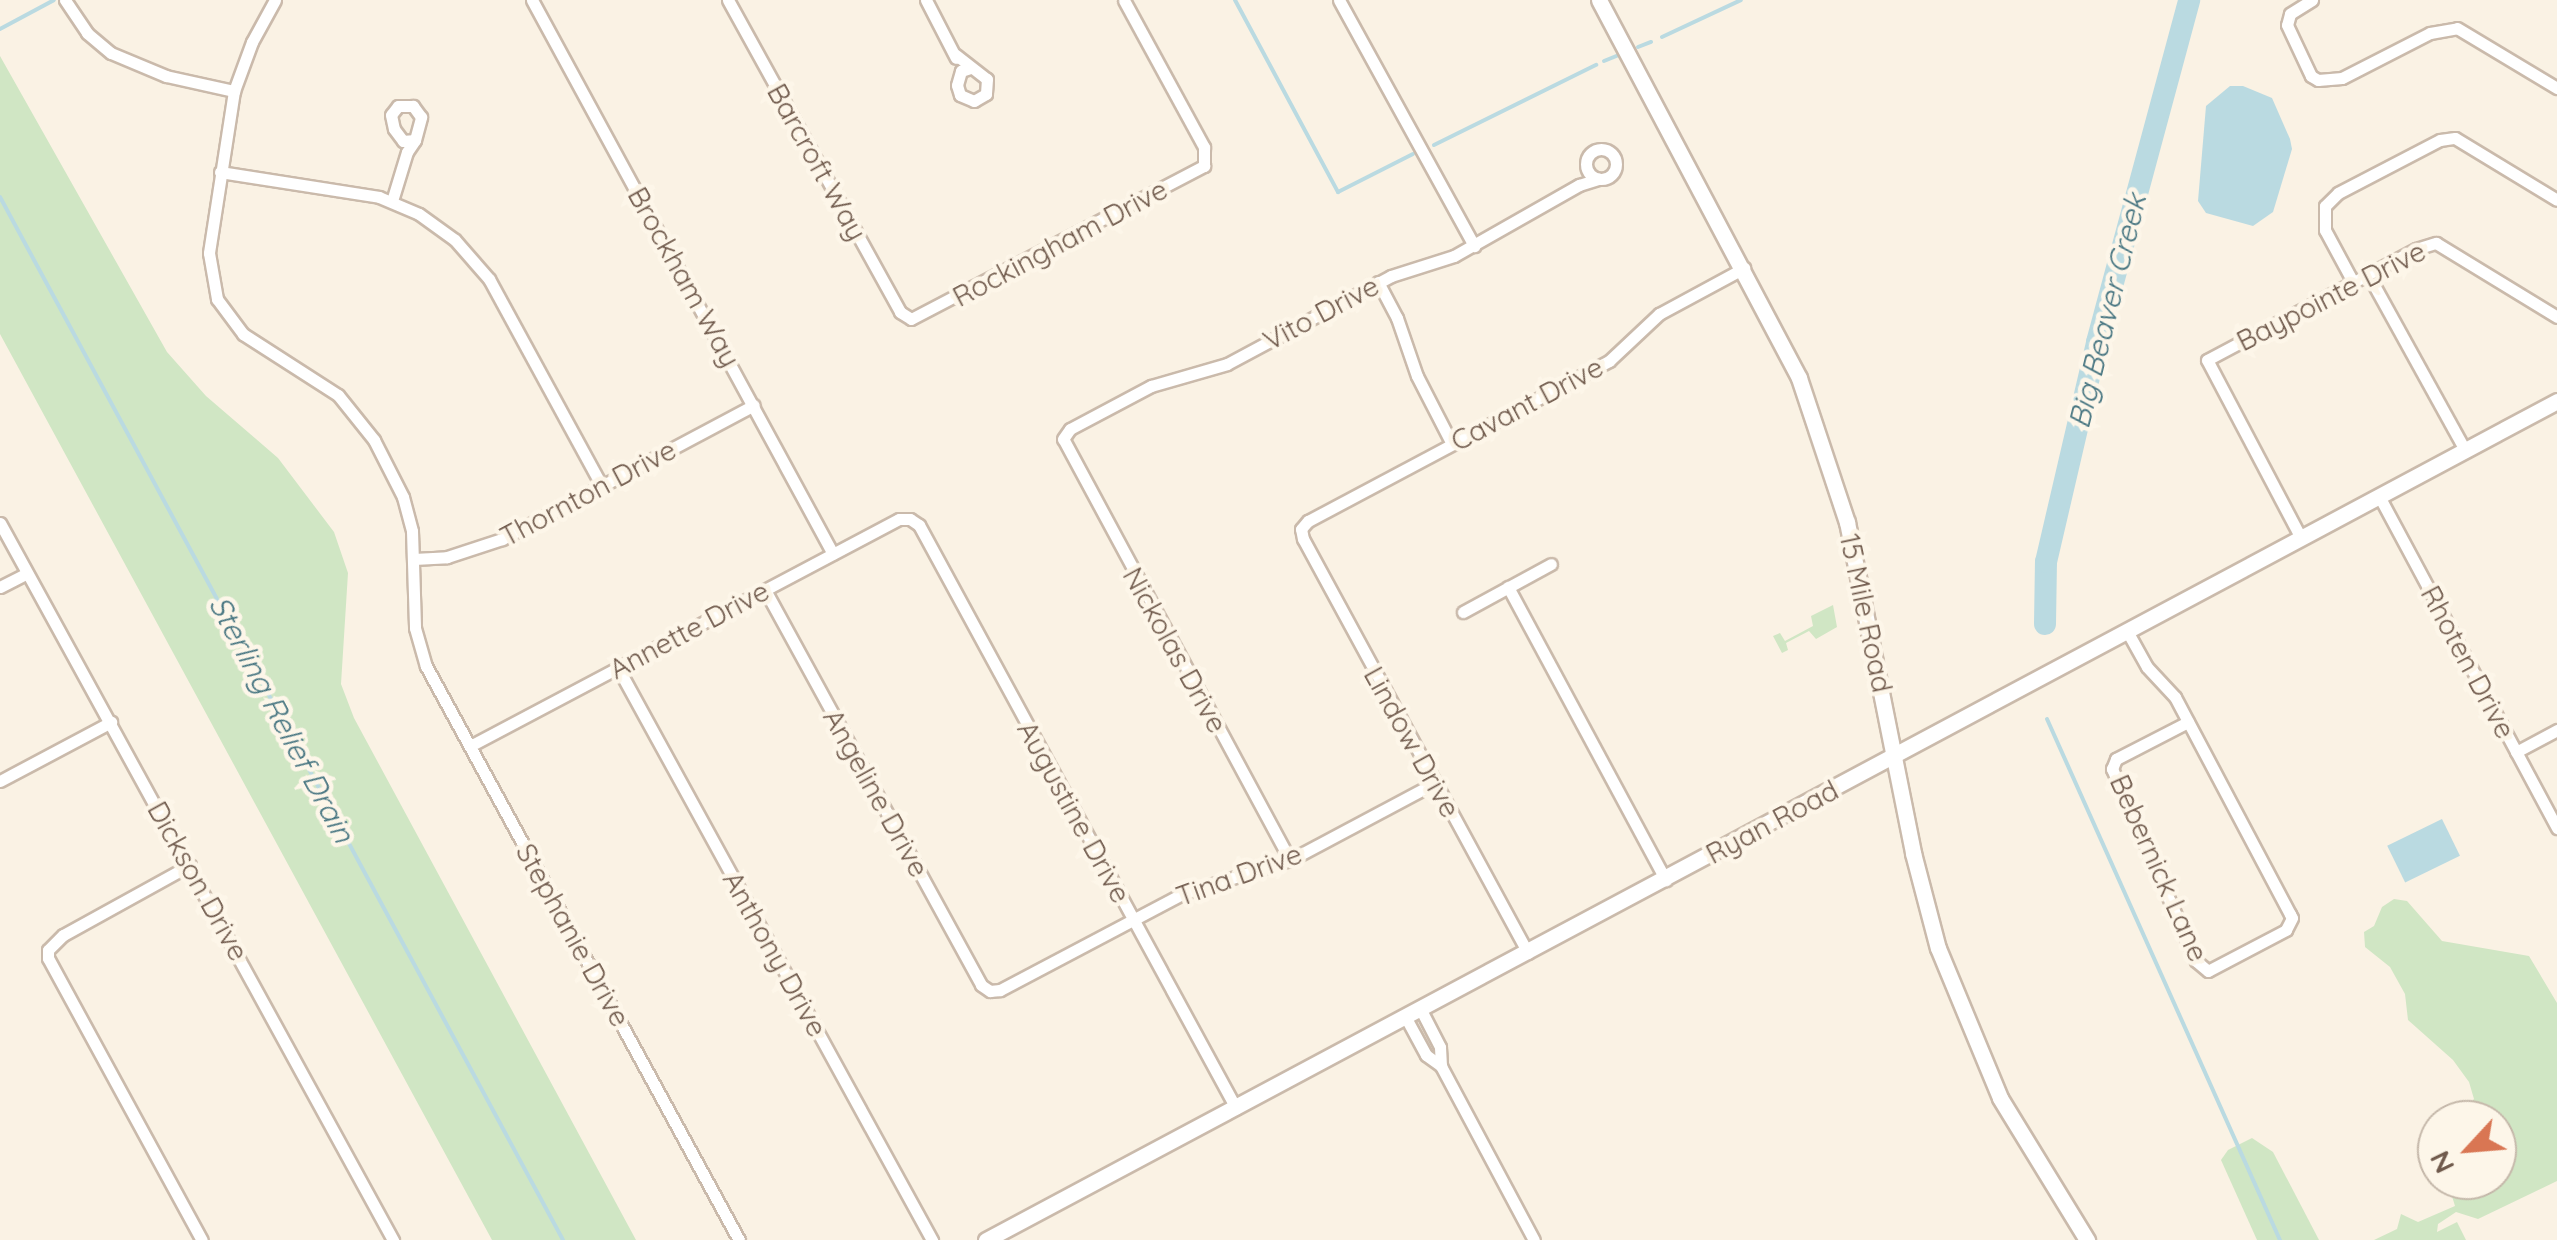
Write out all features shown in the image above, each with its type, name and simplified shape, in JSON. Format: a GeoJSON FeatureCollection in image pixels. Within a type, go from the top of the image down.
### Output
{"type":"FeatureCollection","features":[{"type":"Feature","properties":{"kind":"main road","name":"15 Mile Road"},"geometry":{"type":"LineString","coordinates":[[1598,0],[1744,268],[1798,378],[1829,457],[1854,550],[1923,896],[1975,1045],[2036,1164],[2088,1240]]}},
{"type":"Feature","properties":{"kind":"main road","name":"Ryan Road"},"geometry":{"type":"LineString","coordinates":[[986,1240],[2557,401]]}},
{"type":"Feature","properties":{"kind":"street"},"geometry":{"type":"LineString","coordinates":[[64,0],[86,33],[110,53],[166,76],[234,91]]}},
{"type":"Feature","properties":{"kind":"street","name":"Stephanie Drive"},"geometry":{"type":"LineString","coordinates":[[274,0],[252,42],[234,91],[209,253],[217,299],[243,334],[338,396],[356,414],[403,497],[414,559],[414,628],[426,666],[739,1240]]}},
{"type":"Feature","properties":{"kind":"street","name":"Brockham Way"},"geometry":{"type":"LineString","coordinates":[[532,0],[833,554]]}},
{"type":"Feature","properties":{"kind":"street","name":"Barcroft Way"},"geometry":{"type":"LineString","coordinates":[[728,0],[900,312],[910,319]]}},
{"type":"Feature","properties":{"kind":"street"},"geometry":{"type":"LineString","coordinates":[[926,0],[965,71]]}},
{"type":"Feature","properties":{"kind":"street","name":"Rockingham Drive"},"geometry":{"type":"LineString","coordinates":[[910,319],[1199,170],[1206,161],[1204,147],[1124,0]]}},
{"type":"Feature","properties":{"kind":"street"},"geometry":{"type":"LineString","coordinates":[[1339,0],[1474,246]]}},
{"type":"Feature","properties":{"kind":"street"},"geometry":{"type":"LineString","coordinates":[[2312,0],[2290,14],[2287,25],[2310,76],[2328,82],[2430,33],[2457,28],[2557,88]]}},
{"type":"Feature","properties":{"kind":"street"},"geometry":{"type":"LineString","coordinates":[[392,202],[421,118],[408,104],[398,106],[392,114],[407,152]]}},
{"type":"Feature","properties":{"kind":"street"},"geometry":{"type":"LineString","coordinates":[[400,138],[406,142],[415,140]]}},
{"type":"Feature","properties":{"kind":"street"},"geometry":{"type":"LineString","coordinates":[[2353,282],[2325,230],[2325,206],[2338,193],[2440,140],[2455,138],[2557,200]]}},
{"type":"Feature","properties":{"kind":"street"},"geometry":{"type":"LineString","coordinates":[[1579,184],[1586,165],[1595,150],[1613,154],[1613,174],[1598,179],[1586,165]]}},
{"type":"Feature","properties":{"kind":"street"},"geometry":{"type":"LineString","coordinates":[[220,172],[392,202],[432,222],[476,260],[602,486]]}},
{"type":"Feature","properties":{"kind":"street","name":"Vito Drive"},"geometry":{"type":"LineString","coordinates":[[1063,439],[1070,429],[1151,386],[1227,364],[1378,282],[1474,246],[1579,184],[1598,179]]}},
{"type":"Feature","properties":{"kind":"street","name":"Baypointe Drive"},"geometry":{"type":"LineString","coordinates":[[2302,538],[2207,360],[2353,282],[2436,243],[2557,317]]}},
{"type":"Feature","properties":{"kind":"street","name":"Cavant Drive"},"geometry":{"type":"LineString","coordinates":[[1301,529],[1308,520],[1619,355],[1659,314],[1744,268]]}},
{"type":"Feature","properties":{"kind":"street"},"geometry":{"type":"LineString","coordinates":[[1378,282],[1397,318],[1416,376],[1452,444]]}},
{"type":"Feature","properties":{"kind":"street"},"geometry":{"type":"LineString","coordinates":[[2375,287],[2465,450]]}},
{"type":"Feature","properties":{"kind":"street","name":"Thornton Drive"},"geometry":{"type":"LineString","coordinates":[[414,559],[447,557],[487,545],[754,405]]}},
{"type":"Feature","properties":{"kind":"street","name":"Nickolas Drive"},"geometry":{"type":"LineString","coordinates":[[1063,439],[1290,860]]}},
{"type":"Feature","properties":{"kind":"street","name":"Rhoten Drive"},"geometry":{"type":"LineString","coordinates":[[2379,496],[2557,828]]}},
{"type":"Feature","properties":{"kind":"street","name":"Annette Drive"},"geometry":{"type":"LineString","coordinates":[[470,746],[899,519],[910,519]]}},
{"type":"Feature","properties":{"kind":"street","name":"Augustine Drive"},"geometry":{"type":"LineString","coordinates":[[910,519],[919,525],[1236,1108]]}},
{"type":"Feature","properties":{"kind":"street","name":"Dickson Drive"},"geometry":{"type":"LineString","coordinates":[[0,523],[393,1240]]}},
{"type":"Feature","properties":{"kind":"street","name":"Lindow Drive"},"geometry":{"type":"LineString","coordinates":[[1301,529],[1528,953]]}},
{"type":"Feature","properties":{"kind":"street"},"geometry":{"type":"LineString","coordinates":[[1462,612],[1551,564]]}},
{"type":"Feature","properties":{"kind":"street"},"geometry":{"type":"LineString","coordinates":[[0,588],[27,573]]}},
{"type":"Feature","properties":{"kind":"street"},"geometry":{"type":"LineString","coordinates":[[1508,587],[1666,880]]}},
{"type":"Feature","properties":{"kind":"street","name":"Angeline Drive"},"geometry":{"type":"LineString","coordinates":[[765,590],[981,985],[990,991]]}},
{"type":"Feature","properties":{"kind":"street","name":"Bebernick Lane"},"geometry":{"type":"LineString","coordinates":[[2127,631],[2188,722],[2292,918],[2286,930],[2205,971],[2196,962],[2112,770],[2116,759],[2188,722]]}},
{"type":"Feature","properties":{"kind":"street","name":"Anthony Drive"},"geometry":{"type":"LineString","coordinates":[[618,668],[932,1240]]}},
{"type":"Feature","properties":{"kind":"street"},"geometry":{"type":"LineString","coordinates":[[0,781],[111,722]]}},
{"type":"Feature","properties":{"kind":"street"},"geometry":{"type":"LineString","coordinates":[[2516,752],[2557,730]]}},
{"type":"Feature","properties":{"kind":"street","name":"Tina Drive"},"geometry":{"type":"LineString","coordinates":[[990,991],[1000,990],[1184,893],[1290,860],[1434,783]]}},
{"type":"Feature","properties":{"kind":"street"},"geometry":{"type":"LineString","coordinates":[[190,865],[62,935],[48,950],[48,958],[202,1240]]}},
{"type":"Feature","properties":{"kind":"street"},"geometry":{"type":"LineString","coordinates":[[1414,1014],[1440,1047],[1441,1066],[1534,1240]]}},
{"type":"Feature","properties":{"kind":"green space","name":"Sterling Relief Drain"},"geometry":{"type":"Polygon","coordinates":[[[0,56],[167,352],[206,396],[278,458],[334,532],[348,573],[341,684],[354,718],[636,1240],[492,1240],[0,334],[0,56]]]}},
{"type":"Feature","properties":{"kind":"green space"},"geometry":{"type":"Polygon","coordinates":[[[1833,605],[1837,627],[1816,639],[1809,631],[1786,643],[1788,650],[1782,653],[1773,636],[1780,633],[1785,641],[1813,626],[1811,616],[1833,605]]]}},
{"type":"Feature","properties":{"kind":"green space"},"geometry":{"type":"Polygon","coordinates":[[[2394,899],[2407,901],[2442,941],[2529,956],[2557,1003],[2557,1181],[2478,1219],[2456,1212],[2438,1224],[2437,1232],[2457,1222],[2466,1240],[2374,1240],[2397,1229],[2401,1214],[2418,1222],[2455,1206],[2453,1200],[2517,1200],[2517,1100],[2473,1100],[2469,1082],[2453,1060],[2408,1020],[2405,994],[2390,967],[2365,947],[2364,932],[2374,926],[2382,907],[2394,899]]]}},
{"type":"Feature","properties":{"kind":"green space"},"geometry":{"type":"Polygon","coordinates":[[[2252,1138],[2273,1152],[2319,1240],[2257,1240],[2221,1160],[2228,1150],[2252,1138]]]}},
{"type":"Feature","properties":{"kind":"water"},"geometry":{"type":"Polygon","coordinates":[[[2230,86],[2243,86],[2272,98],[2292,149],[2273,212],[2253,226],[2206,213],[2198,201],[2206,106],[2230,86]]]}},
{"type":"Feature","properties":{"kind":"water"},"geometry":{"type":"Polygon","coordinates":[[[2442,819],[2460,856],[2405,883],[2387,846],[2442,819]]]}},
{"type":"Feature","properties":{"kind":"waterway"},"geometry":{"type":"LineString","coordinates":[[0,29],[54,0]]}},
{"type":"Feature","properties":{"kind":"waterway"},"geometry":{"type":"LineString","coordinates":[[1235,0],[1338,192],[1413,154]]}},
{"type":"Feature","properties":{"kind":"waterway"},"geometry":{"type":"LineString","coordinates":[[1662,37],[1741,0]]}},
{"type":"Feature","properties":{"kind":"waterway","name":"Big Beaver Creek"},"geometry":{"type":"LineString","coordinates":[[2045,624],[2046,562],[2097,342],[2189,0]]}},
{"type":"Feature","properties":{"kind":"waterway"},"geometry":{"type":"LineString","coordinates":[[1638,47],[1651,42]]}},
{"type":"Feature","properties":{"kind":"waterway"},"geometry":{"type":"LineString","coordinates":[[1604,61],[1619,55]]}},
{"type":"Feature","properties":{"kind":"waterway"},"geometry":{"type":"LineString","coordinates":[[1434,145],[1596,65]]}},
{"type":"Feature","properties":{"kind":"waterway","name":"Sterling Relief Drain"},"geometry":{"type":"LineString","coordinates":[[0,197],[563,1240]]}},
{"type":"Feature","properties":{"kind":"waterway","name":"Big Beaver Creek"},"geometry":{"type":"LineString","coordinates":[[2047,719],[2280,1240]]}}]}
